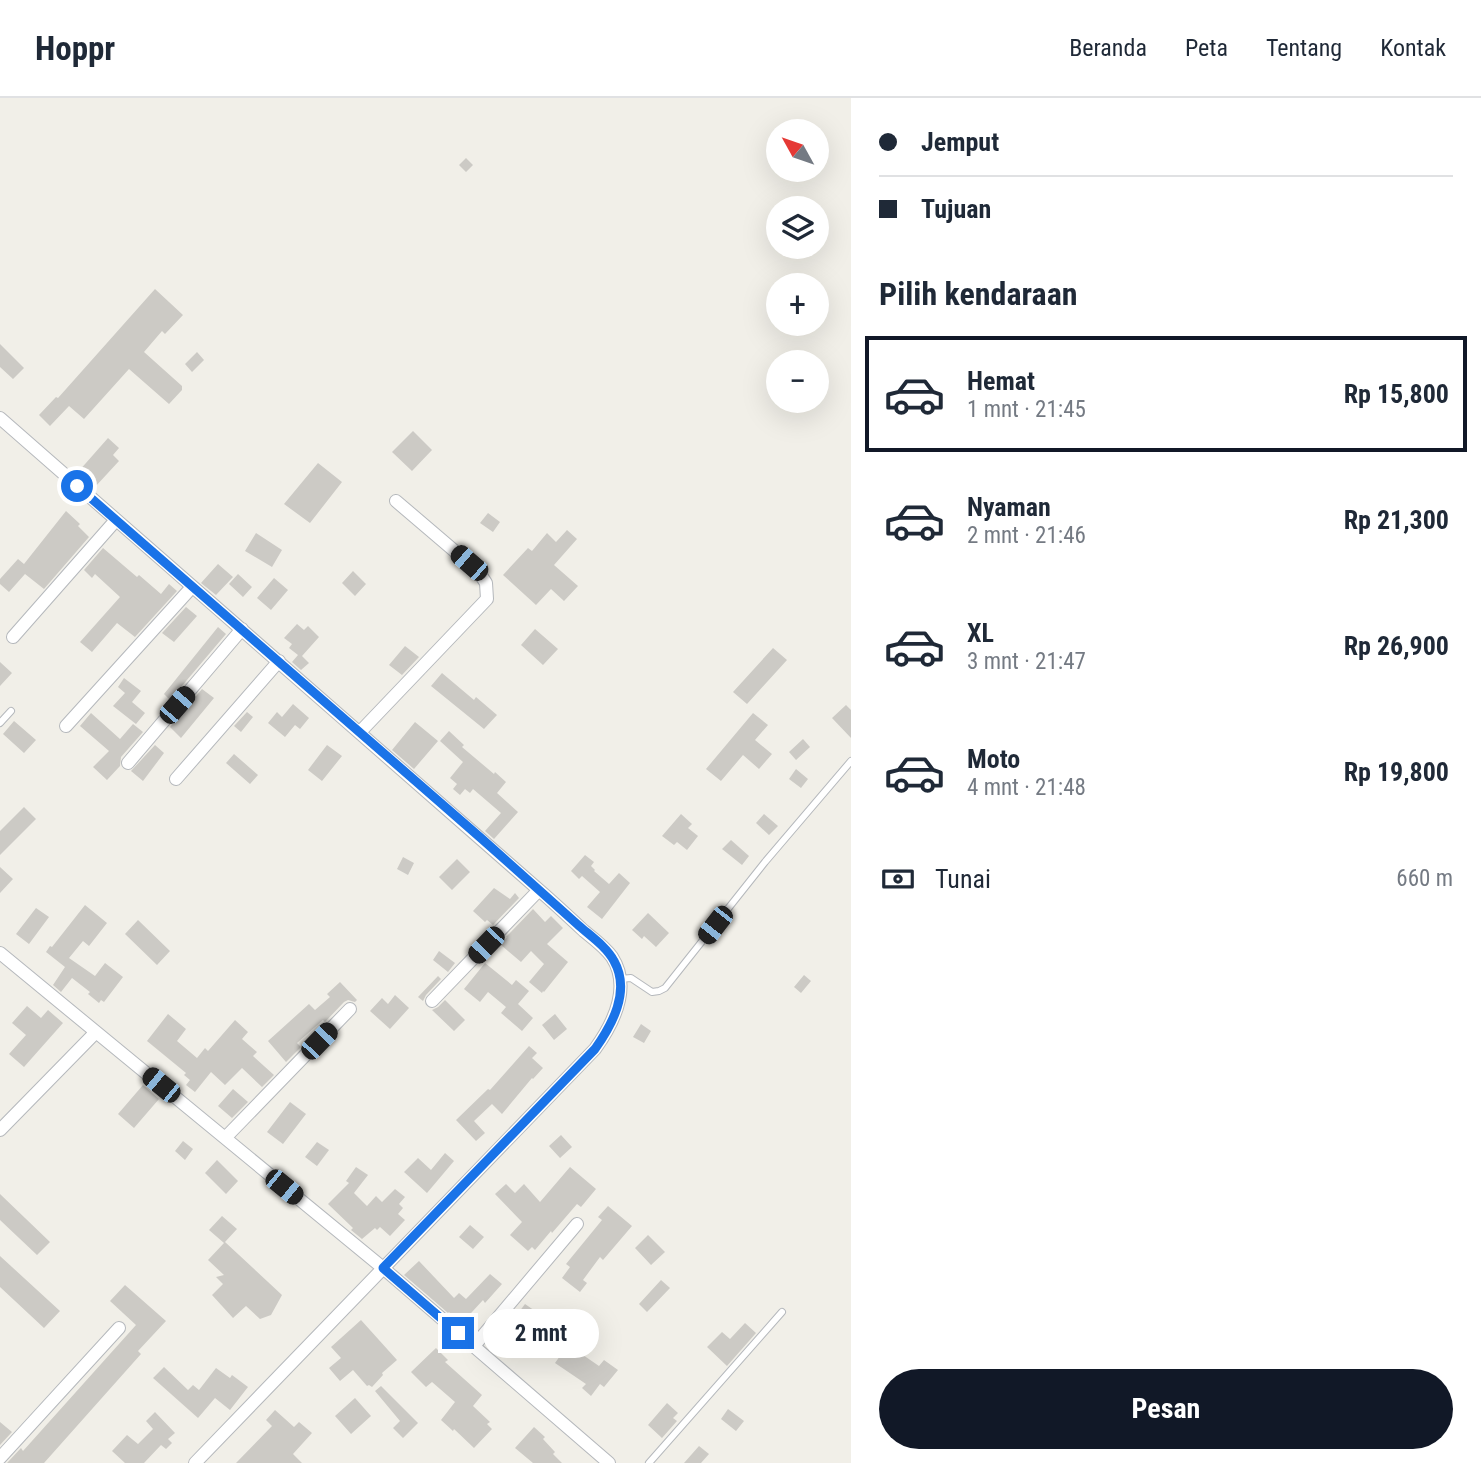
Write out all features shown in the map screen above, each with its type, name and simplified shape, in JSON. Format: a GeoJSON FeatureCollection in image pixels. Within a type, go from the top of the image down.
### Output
{"type":"FeatureCollection","features":[{"type":"Feature","properties":{"kind":"street"},"geometry":{"type":"LineString","coordinates":[[0,418],[539,890],[608,953],[618,969],[620,979],[616,1013],[595,1049],[195,1463]]}},
{"type":"Feature","properties":{"kind":"street"},"geometry":{"type":"LineString","coordinates":[[360,732],[487,599],[486,583],[478,571],[396,501]]}},
{"type":"Feature","properties":{"kind":"street"},"geometry":{"type":"LineString","coordinates":[[13,637],[116,520]]}},
{"type":"Feature","properties":{"kind":"street"},"geometry":{"type":"LineString","coordinates":[[66,726],[192,587]]}},
{"type":"Feature","properties":{"kind":"street"},"geometry":{"type":"LineString","coordinates":[[128,763],[242,629]]}},
{"type":"Feature","properties":{"kind":"street"},"geometry":{"type":"LineString","coordinates":[[176,779],[279,661]]}},
{"type":"Feature","properties":{"kind":"street"},"geometry":{"type":"LineString","coordinates":[[432,1000],[539,890]]}},
{"type":"Feature","properties":{"kind":"street"},"geometry":{"type":"LineString","coordinates":[[0,953],[383,1268],[609,1463]]}},
{"type":"Feature","properties":{"kind":"street"},"geometry":{"type":"LineString","coordinates":[[225,1138],[350,1009]]}},
{"type":"Feature","properties":{"kind":"street"},"geometry":{"type":"LineString","coordinates":[[0,1130],[96,1032]]}},
{"type":"Feature","properties":{"kind":"street"},"geometry":{"type":"LineString","coordinates":[[474,1346],[577,1224]]}},
{"type":"Feature","properties":{"kind":"street"},"geometry":{"type":"LineString","coordinates":[[0,1458],[119,1328]]}},
{"type":"Feature","properties":{"kind":"lane"},"geometry":{"type":"LineString","coordinates":[[0,723],[11,711]]}},
{"type":"Feature","properties":{"kind":"lane"},"geometry":{"type":"LineString","coordinates":[[620,979],[627,977],[635,980],[652,992],[664,988],[765,862],[851,761]]}},
{"type":"Feature","properties":{"kind":"lane"},"geometry":{"type":"LineString","coordinates":[[649,1463],[782,1312]]}},
{"type":"Feature","properties":{"kind":"building"},"geometry":{"type":"Polygon","coordinates":[[[466,158],[473,165],[466,172],[459,165],[466,158]]]}},
{"type":"Feature","properties":{"kind":"building"},"geometry":{"type":"Polygon","coordinates":[[[155,289],[183,315],[165,334],[162,331],[144,352],[182,386],[182,390],[169,404],[129,369],[84,419],[69,406],[50,426],[39,415],[58,398],[155,289]]]}},
{"type":"Feature","properties":{"kind":"building"},"geometry":{"type":"Polygon","coordinates":[[[0,344],[24,368],[13,379],[0,367],[0,344]]]}},
{"type":"Feature","properties":{"kind":"building"},"geometry":{"type":"Polygon","coordinates":[[[197,352],[204,360],[192,372],[185,364],[197,352]]]}},
{"type":"Feature","properties":{"kind":"building"},"geometry":{"type":"Polygon","coordinates":[[[413,431],[432,450],[412,471],[392,452],[413,431]]]}},
{"type":"Feature","properties":{"kind":"building"},"geometry":{"type":"Polygon","coordinates":[[[108,438],[119,448],[113,455],[119,461],[95,487],[78,472],[108,438]]]}},
{"type":"Feature","properties":{"kind":"building"},"geometry":{"type":"Polygon","coordinates":[[[318,463],[342,482],[310,523],[284,504],[318,463]]]}},
{"type":"Feature","properties":{"kind":"building"},"geometry":{"type":"Polygon","coordinates":[[[66,511],[89,537],[44,589],[25,574],[9,592],[0,584],[0,579],[18,559],[24,564],[66,511]]]}},
{"type":"Feature","properties":{"kind":"building"},"geometry":{"type":"Polygon","coordinates":[[[488,513],[500,522],[493,532],[480,523],[488,513]]]}},
{"type":"Feature","properties":{"kind":"building"},"geometry":{"type":"Polygon","coordinates":[[[567,530],[577,539],[554,565],[578,586],[564,601],[551,589],[536,605],[503,575],[528,548],[532,551],[547,533],[556,542],[567,530]]]}},
{"type":"Feature","properties":{"kind":"building"},"geometry":{"type":"Polygon","coordinates":[[[256,533],[282,550],[272,567],[245,551],[256,533]]]}},
{"type":"Feature","properties":{"kind":"building"},"geometry":{"type":"Polygon","coordinates":[[[103,548],[161,594],[169,584],[177,591],[135,637],[117,623],[92,652],[80,642],[120,597],[95,574],[92,578],[84,570],[103,548]]]}},
{"type":"Feature","properties":{"kind":"building"},"geometry":{"type":"Polygon","coordinates":[[[218,564],[233,577],[216,595],[201,583],[218,564]]]}},
{"type":"Feature","properties":{"kind":"building"},"geometry":{"type":"Polygon","coordinates":[[[353,571],[366,584],[355,596],[342,583],[353,571]]]}},
{"type":"Feature","properties":{"kind":"building"},"geometry":{"type":"Polygon","coordinates":[[[238,574],[252,587],[243,597],[229,584],[238,574]]]}},
{"type":"Feature","properties":{"kind":"building"},"geometry":{"type":"Polygon","coordinates":[[[274,578],[288,590],[271,610],[257,598],[274,578]]]}},
{"type":"Feature","properties":{"kind":"building"},"geometry":{"type":"Polygon","coordinates":[[[186,607],[197,616],[174,642],[162,633],[186,607]]]}},
{"type":"Feature","properties":{"kind":"building"},"geometry":{"type":"Polygon","coordinates":[[[297,624],[304,630],[308,626],[319,637],[302,656],[309,663],[301,670],[292,662],[298,655],[289,648],[292,644],[284,638],[297,624]]]}},
{"type":"Feature","properties":{"kind":"building"},"geometry":{"type":"Polygon","coordinates":[[[218,627],[226,634],[170,700],[164,694],[218,627]]]}},
{"type":"Feature","properties":{"kind":"building"},"geometry":{"type":"Polygon","coordinates":[[[535,629],[558,649],[543,665],[521,645],[535,629]]]}},
{"type":"Feature","properties":{"kind":"building"},"geometry":{"type":"Polygon","coordinates":[[[405,646],[419,657],[402,675],[389,665],[405,646]]]}},
{"type":"Feature","properties":{"kind":"building"},"geometry":{"type":"Polygon","coordinates":[[[773,648],[787,660],[747,704],[733,692],[773,648]]]}},
{"type":"Feature","properties":{"kind":"building"},"geometry":{"type":"Polygon","coordinates":[[[0,662],[12,673],[0,686],[0,662]]]}},
{"type":"Feature","properties":{"kind":"building"},"geometry":{"type":"Polygon","coordinates":[[[442,673],[497,715],[484,729],[431,686],[442,673]]]}},
{"type":"Feature","properties":{"kind":"building"},"geometry":{"type":"Polygon","coordinates":[[[124,678],[141,691],[132,702],[145,713],[136,724],[113,706],[125,693],[118,687],[124,678]]]}},
{"type":"Feature","properties":{"kind":"building"},"geometry":{"type":"Polygon","coordinates":[[[202,689],[214,698],[181,738],[170,727],[202,689]]]}},
{"type":"Feature","properties":{"kind":"building"},"geometry":{"type":"Polygon","coordinates":[[[293,704],[309,718],[300,729],[295,725],[285,737],[268,723],[277,712],[282,717],[293,704]]]}},
{"type":"Feature","properties":{"kind":"building"},"geometry":{"type":"Polygon","coordinates":[[[846,705],[851,710],[851,738],[832,718],[846,705]]]}},
{"type":"Feature","properties":{"kind":"building"},"geometry":{"type":"Polygon","coordinates":[[[247,712],[253,717],[241,732],[234,726],[247,712]]]}},
{"type":"Feature","properties":{"kind":"building"},"geometry":{"type":"Polygon","coordinates":[[[91,713],[120,739],[133,724],[143,732],[121,757],[120,766],[107,780],[93,767],[109,751],[80,726],[91,713]]]}},
{"type":"Feature","properties":{"kind":"building"},"geometry":{"type":"Polygon","coordinates":[[[753,713],[768,725],[755,740],[772,754],[759,769],[743,755],[721,781],[706,769],[753,713]]]}},
{"type":"Feature","properties":{"kind":"building"},"geometry":{"type":"Polygon","coordinates":[[[14,721],[36,740],[24,753],[3,734],[14,721]]]}},
{"type":"Feature","properties":{"kind":"building"},"geometry":{"type":"Polygon","coordinates":[[[415,722],[438,741],[414,769],[392,750],[415,722]]]}},
{"type":"Feature","properties":{"kind":"building"},"geometry":{"type":"Polygon","coordinates":[[[449,731],[464,745],[462,747],[506,782],[497,793],[518,812],[494,839],[485,831],[501,813],[473,789],[470,793],[465,789],[460,795],[453,789],[457,784],[450,778],[463,762],[440,741],[449,731]]]}},
{"type":"Feature","properties":{"kind":"building"},"geometry":{"type":"Polygon","coordinates":[[[803,739],[810,747],[796,760],[789,752],[803,739]]]}},
{"type":"Feature","properties":{"kind":"building"},"geometry":{"type":"Polygon","coordinates":[[[155,745],[164,753],[143,781],[131,771],[155,745]]]}},
{"type":"Feature","properties":{"kind":"building"},"geometry":{"type":"Polygon","coordinates":[[[327,745],[342,756],[322,781],[308,770],[327,745]]]}},
{"type":"Feature","properties":{"kind":"building"},"geometry":{"type":"Polygon","coordinates":[[[234,754],[258,775],[250,784],[226,763],[234,754]]]}},
{"type":"Feature","properties":{"kind":"building"},"geometry":{"type":"Polygon","coordinates":[[[796,769],[808,779],[801,788],[789,779],[796,769]]]}},
{"type":"Feature","properties":{"kind":"building"},"geometry":{"type":"Polygon","coordinates":[[[24,807],[36,819],[0,855],[0,831],[24,807]]]}},
{"type":"Feature","properties":{"kind":"building"},"geometry":{"type":"Polygon","coordinates":[[[681,814],[692,824],[688,828],[698,836],[687,850],[662,836],[681,814]]]}},
{"type":"Feature","properties":{"kind":"building"},"geometry":{"type":"Polygon","coordinates":[[[764,814],[778,826],[769,835],[756,823],[764,814]]]}},
{"type":"Feature","properties":{"kind":"building"},"geometry":{"type":"Polygon","coordinates":[[[731,840],[749,856],[742,865],[722,849],[731,840]]]}},
{"type":"Feature","properties":{"kind":"building"},"geometry":{"type":"Polygon","coordinates":[[[585,855],[594,862],[591,866],[594,871],[609,884],[619,873],[630,883],[602,919],[587,907],[600,892],[582,876],[579,879],[571,871],[585,855]]]}},
{"type":"Feature","properties":{"kind":"building"},"geometry":{"type":"Polygon","coordinates":[[[403,857],[414,863],[408,875],[397,869],[403,857]]]}},
{"type":"Feature","properties":{"kind":"building"},"geometry":{"type":"Polygon","coordinates":[[[457,859],[470,872],[452,890],[439,877],[457,859]]]}},
{"type":"Feature","properties":{"kind":"building"},"geometry":{"type":"Polygon","coordinates":[[[0,867],[13,879],[0,893],[0,867]]]}},
{"type":"Feature","properties":{"kind":"building"},"geometry":{"type":"Polygon","coordinates":[[[494,888],[510,899],[515,893],[519,898],[493,925],[487,920],[485,922],[473,911],[494,888]]]}},
{"type":"Feature","properties":{"kind":"building"},"geometry":{"type":"Polygon","coordinates":[[[85,905],[107,923],[89,946],[83,941],[69,958],[95,976],[105,963],[123,977],[104,1002],[101,1000],[99,1003],[72,978],[61,992],[53,985],[65,967],[46,952],[85,905]]]}},
{"type":"Feature","properties":{"kind":"building"},"geometry":{"type":"Polygon","coordinates":[[[36,908],[49,917],[29,944],[16,934],[36,908]]]}},
{"type":"Feature","properties":{"kind":"building"},"geometry":{"type":"Polygon","coordinates":[[[533,909],[545,922],[551,916],[563,928],[547,944],[568,962],[542,993],[529,982],[544,964],[531,951],[521,962],[501,945],[533,909]]]}},
{"type":"Feature","properties":{"kind":"building"},"geometry":{"type":"Polygon","coordinates":[[[648,913],[669,933],[656,947],[632,930],[648,913]]]}},
{"type":"Feature","properties":{"kind":"building"},"geometry":{"type":"Polygon","coordinates":[[[138,920],[170,951],[157,965],[125,934],[138,920]]]}},
{"type":"Feature","properties":{"kind":"building"},"geometry":{"type":"Polygon","coordinates":[[[439,951],[455,963],[448,972],[433,960],[439,951]]]}},
{"type":"Feature","properties":{"kind":"building"},"geometry":{"type":"Polygon","coordinates":[[[485,963],[512,985],[516,980],[529,991],[518,1004],[533,1018],[522,1031],[501,1013],[506,1007],[488,992],[480,1002],[464,989],[485,963]]]}},
{"type":"Feature","properties":{"kind":"building"},"geometry":{"type":"Polygon","coordinates":[[[804,975],[811,981],[801,993],[794,987],[804,975]]]}},
{"type":"Feature","properties":{"kind":"building"},"geometry":{"type":"Polygon","coordinates":[[[438,976],[441,979],[423,1001],[418,997],[438,976]]]}},
{"type":"Feature","properties":{"kind":"building"},"geometry":{"type":"Polygon","coordinates":[[[340,982],[357,1000],[344,1002],[325,1022],[323,1020],[297,1043],[301,1047],[286,1062],[268,1041],[309,1004],[315,1010],[330,997],[327,994],[340,982]]]}},
{"type":"Feature","properties":{"kind":"building"},"geometry":{"type":"Polygon","coordinates":[[[395,995],[409,1008],[390,1029],[370,1011],[382,998],[388,1004],[395,995]]]}},
{"type":"Feature","properties":{"kind":"building"},"geometry":{"type":"Polygon","coordinates":[[[445,1000],[465,1020],[454,1031],[432,1010],[445,1000]]]}},
{"type":"Feature","properties":{"kind":"building"},"geometry":{"type":"Polygon","coordinates":[[[27,1006],[41,1018],[48,1010],[63,1023],[24,1067],[9,1054],[26,1035],[12,1023],[27,1006]]]}},
{"type":"Feature","properties":{"kind":"building"},"geometry":{"type":"Polygon","coordinates":[[[168,1014],[186,1029],[177,1041],[197,1058],[205,1048],[208,1051],[235,1020],[248,1032],[242,1039],[257,1052],[253,1056],[274,1075],[262,1087],[242,1068],[225,1085],[211,1072],[195,1092],[186,1085],[190,1080],[184,1075],[186,1073],[147,1041],[168,1014]]]}},
{"type":"Feature","properties":{"kind":"building"},"geometry":{"type":"Polygon","coordinates":[[[555,1014],[567,1029],[554,1040],[542,1025],[555,1014]]]}},
{"type":"Feature","properties":{"kind":"building"},"geometry":{"type":"Polygon","coordinates":[[[641,1024],[651,1031],[644,1043],[633,1037],[641,1024]]]}},
{"type":"Feature","properties":{"kind":"building"},"geometry":{"type":"Polygon","coordinates":[[[529,1046],[537,1053],[532,1058],[543,1068],[502,1114],[492,1104],[474,1121],[485,1133],[476,1141],[456,1120],[490,1090],[529,1046]]]}},
{"type":"Feature","properties":{"kind":"building"},"geometry":{"type":"Polygon","coordinates":[[[143,1085],[159,1099],[134,1128],[118,1114],[143,1085]]]}},
{"type":"Feature","properties":{"kind":"building"},"geometry":{"type":"Polygon","coordinates":[[[233,1089],[248,1102],[232,1118],[218,1106],[233,1089]]]}},
{"type":"Feature","properties":{"kind":"building"},"geometry":{"type":"Polygon","coordinates":[[[290,1102],[306,1114],[283,1144],[267,1132],[290,1102]]]}},
{"type":"Feature","properties":{"kind":"building"},"geometry":{"type":"Polygon","coordinates":[[[561,1135],[572,1147],[560,1158],[549,1146],[561,1135]]]}},
{"type":"Feature","properties":{"kind":"building"},"geometry":{"type":"Polygon","coordinates":[[[183,1141],[193,1149],[185,1160],[175,1151],[183,1141]]]}},
{"type":"Feature","properties":{"kind":"building"},"geometry":{"type":"Polygon","coordinates":[[[317,1142],[329,1150],[317,1166],[305,1157],[317,1142]]]}},
{"type":"Feature","properties":{"kind":"building"},"geometry":{"type":"Polygon","coordinates":[[[445,1153],[454,1161],[427,1193],[404,1172],[418,1158],[431,1170],[445,1153]]]}},
{"type":"Feature","properties":{"kind":"building"},"geometry":{"type":"Polygon","coordinates":[[[217,1160],[238,1181],[226,1194],[205,1173],[217,1160]]]}},
{"type":"Feature","properties":{"kind":"building"},"geometry":{"type":"Polygon","coordinates":[[[356,1167],[368,1175],[354,1193],[367,1206],[376,1196],[382,1202],[395,1189],[405,1197],[399,1204],[403,1208],[398,1214],[405,1220],[390,1236],[380,1227],[362,1239],[328,1204],[349,1183],[346,1181],[356,1167]]]}},
{"type":"Feature","properties":{"kind":"building"},"geometry":{"type":"Polygon","coordinates":[[[570,1167],[596,1189],[581,1207],[577,1204],[535,1250],[532,1247],[528,1251],[510,1235],[522,1222],[495,1194],[506,1184],[515,1193],[524,1184],[540,1202],[570,1167]]]}},
{"type":"Feature","properties":{"kind":"building"},"geometry":{"type":"Polygon","coordinates":[[[0,1194],[50,1242],[37,1255],[0,1220],[0,1194]]]}},
{"type":"Feature","properties":{"kind":"building"},"geometry":{"type":"Polygon","coordinates":[[[608,1206],[632,1226],[603,1260],[600,1257],[583,1280],[587,1283],[580,1292],[562,1278],[570,1267],[566,1264],[602,1220],[598,1217],[608,1206]]]}},
{"type":"Feature","properties":{"kind":"building"},"geometry":{"type":"Polygon","coordinates":[[[222,1216],[237,1229],[225,1242],[282,1295],[271,1315],[260,1319],[246,1306],[233,1318],[212,1295],[223,1284],[216,1277],[224,1275],[208,1260],[224,1243],[209,1230],[222,1216]]]}},
{"type":"Feature","properties":{"kind":"building"},"geometry":{"type":"Polygon","coordinates":[[[470,1225],[484,1237],[473,1249],[459,1237],[470,1225]]]}},
{"type":"Feature","properties":{"kind":"building"},"geometry":{"type":"Polygon","coordinates":[[[648,1235],[665,1252],[651,1265],[635,1248],[648,1235]]]}},
{"type":"Feature","properties":{"kind":"building"},"geometry":{"type":"Polygon","coordinates":[[[0,1256],[60,1311],[44,1328],[0,1287],[0,1256]]]}},
{"type":"Feature","properties":{"kind":"building"},"geometry":{"type":"Polygon","coordinates":[[[419,1261],[454,1298],[459,1293],[466,1299],[490,1274],[502,1284],[461,1324],[404,1275],[419,1261]]]}},
{"type":"Feature","properties":{"kind":"building"},"geometry":{"type":"Polygon","coordinates":[[[661,1280],[670,1288],[647,1312],[639,1304],[661,1280]]]}},
{"type":"Feature","properties":{"kind":"building"},"geometry":{"type":"Polygon","coordinates":[[[125,1285],[166,1321],[138,1351],[141,1354],[44,1463],[7,1463],[21,1448],[23,1451],[136,1325],[110,1301],[125,1285]]]}},
{"type":"Feature","properties":{"kind":"building"},"geometry":{"type":"Polygon","coordinates":[[[525,1304],[538,1313],[526,1329],[513,1320],[525,1304]]]}},
{"type":"Feature","properties":{"kind":"building"},"geometry":{"type":"Polygon","coordinates":[[[361,1320],[397,1360],[382,1373],[372,1387],[367,1386],[353,1370],[340,1381],[329,1368],[341,1358],[331,1347],[361,1320]]]}},
{"type":"Feature","properties":{"kind":"building"},"geometry":{"type":"Polygon","coordinates":[[[745,1323],[756,1333],[727,1366],[707,1347],[722,1332],[730,1339],[745,1323]]]}},
{"type":"Feature","properties":{"kind":"building"},"geometry":{"type":"Polygon","coordinates":[[[562,1330],[572,1337],[567,1344],[599,1366],[604,1360],[618,1370],[604,1387],[600,1384],[591,1396],[582,1388],[586,1384],[555,1363],[560,1356],[549,1348],[562,1330]]]}},
{"type":"Feature","properties":{"kind":"building"},"geometry":{"type":"Polygon","coordinates":[[[436,1348],[448,1360],[445,1362],[482,1395],[473,1406],[490,1422],[487,1424],[492,1429],[474,1448],[441,1420],[455,1402],[432,1382],[426,1387],[411,1372],[436,1348]]]}},
{"type":"Feature","properties":{"kind":"building"},"geometry":{"type":"Polygon","coordinates":[[[164,1367],[188,1390],[193,1385],[199,1390],[216,1368],[230,1378],[232,1375],[248,1387],[230,1410],[215,1398],[198,1418],[153,1378],[164,1367]]]}},
{"type":"Feature","properties":{"kind":"building"},"geometry":{"type":"Polygon","coordinates":[[[381,1386],[418,1423],[403,1438],[393,1428],[400,1421],[375,1391],[381,1386]]]}},
{"type":"Feature","properties":{"kind":"building"},"geometry":{"type":"Polygon","coordinates":[[[355,1398],[371,1416],[351,1434],[335,1416],[355,1398]]]}},
{"type":"Feature","properties":{"kind":"building"},"geometry":{"type":"Polygon","coordinates":[[[667,1403],[678,1413],[673,1418],[677,1421],[662,1438],[648,1425],[667,1403]]]}},
{"type":"Feature","properties":{"kind":"building"},"geometry":{"type":"Polygon","coordinates":[[[728,1409],[744,1421],[736,1431],[721,1419],[728,1409]]]}},
{"type":"Feature","properties":{"kind":"building"},"geometry":{"type":"Polygon","coordinates":[[[275,1410],[294,1427],[299,1422],[312,1433],[293,1454],[302,1463],[236,1463],[272,1426],[266,1420],[275,1410]]]}},
{"type":"Feature","properties":{"kind":"building"},"geometry":{"type":"Polygon","coordinates":[[[155,1412],[175,1433],[168,1439],[172,1443],[166,1449],[161,1445],[144,1463],[125,1463],[112,1451],[127,1435],[138,1444],[153,1429],[146,1421],[155,1412]]]}},
{"type":"Feature","properties":{"kind":"building"},"geometry":{"type":"Polygon","coordinates":[[[0,1422],[12,1432],[0,1445],[0,1422]]]}},
{"type":"Feature","properties":{"kind":"building"},"geometry":{"type":"Polygon","coordinates":[[[534,1427],[545,1437],[543,1439],[562,1463],[533,1463],[515,1448],[534,1427]]]}},
{"type":"Feature","properties":{"kind":"building"},"geometry":{"type":"Polygon","coordinates":[[[699,1446],[709,1454],[701,1463],[684,1463],[699,1446]]]}},
{"type":"Feature","properties":{"kind":"route"},"geometry":{"type":"LineString","coordinates":[[77,486],[360,732],[614,959],[620,979],[619,1003],[606,1033],[595,1049],[383,1268],[458,1333]]}}]}
